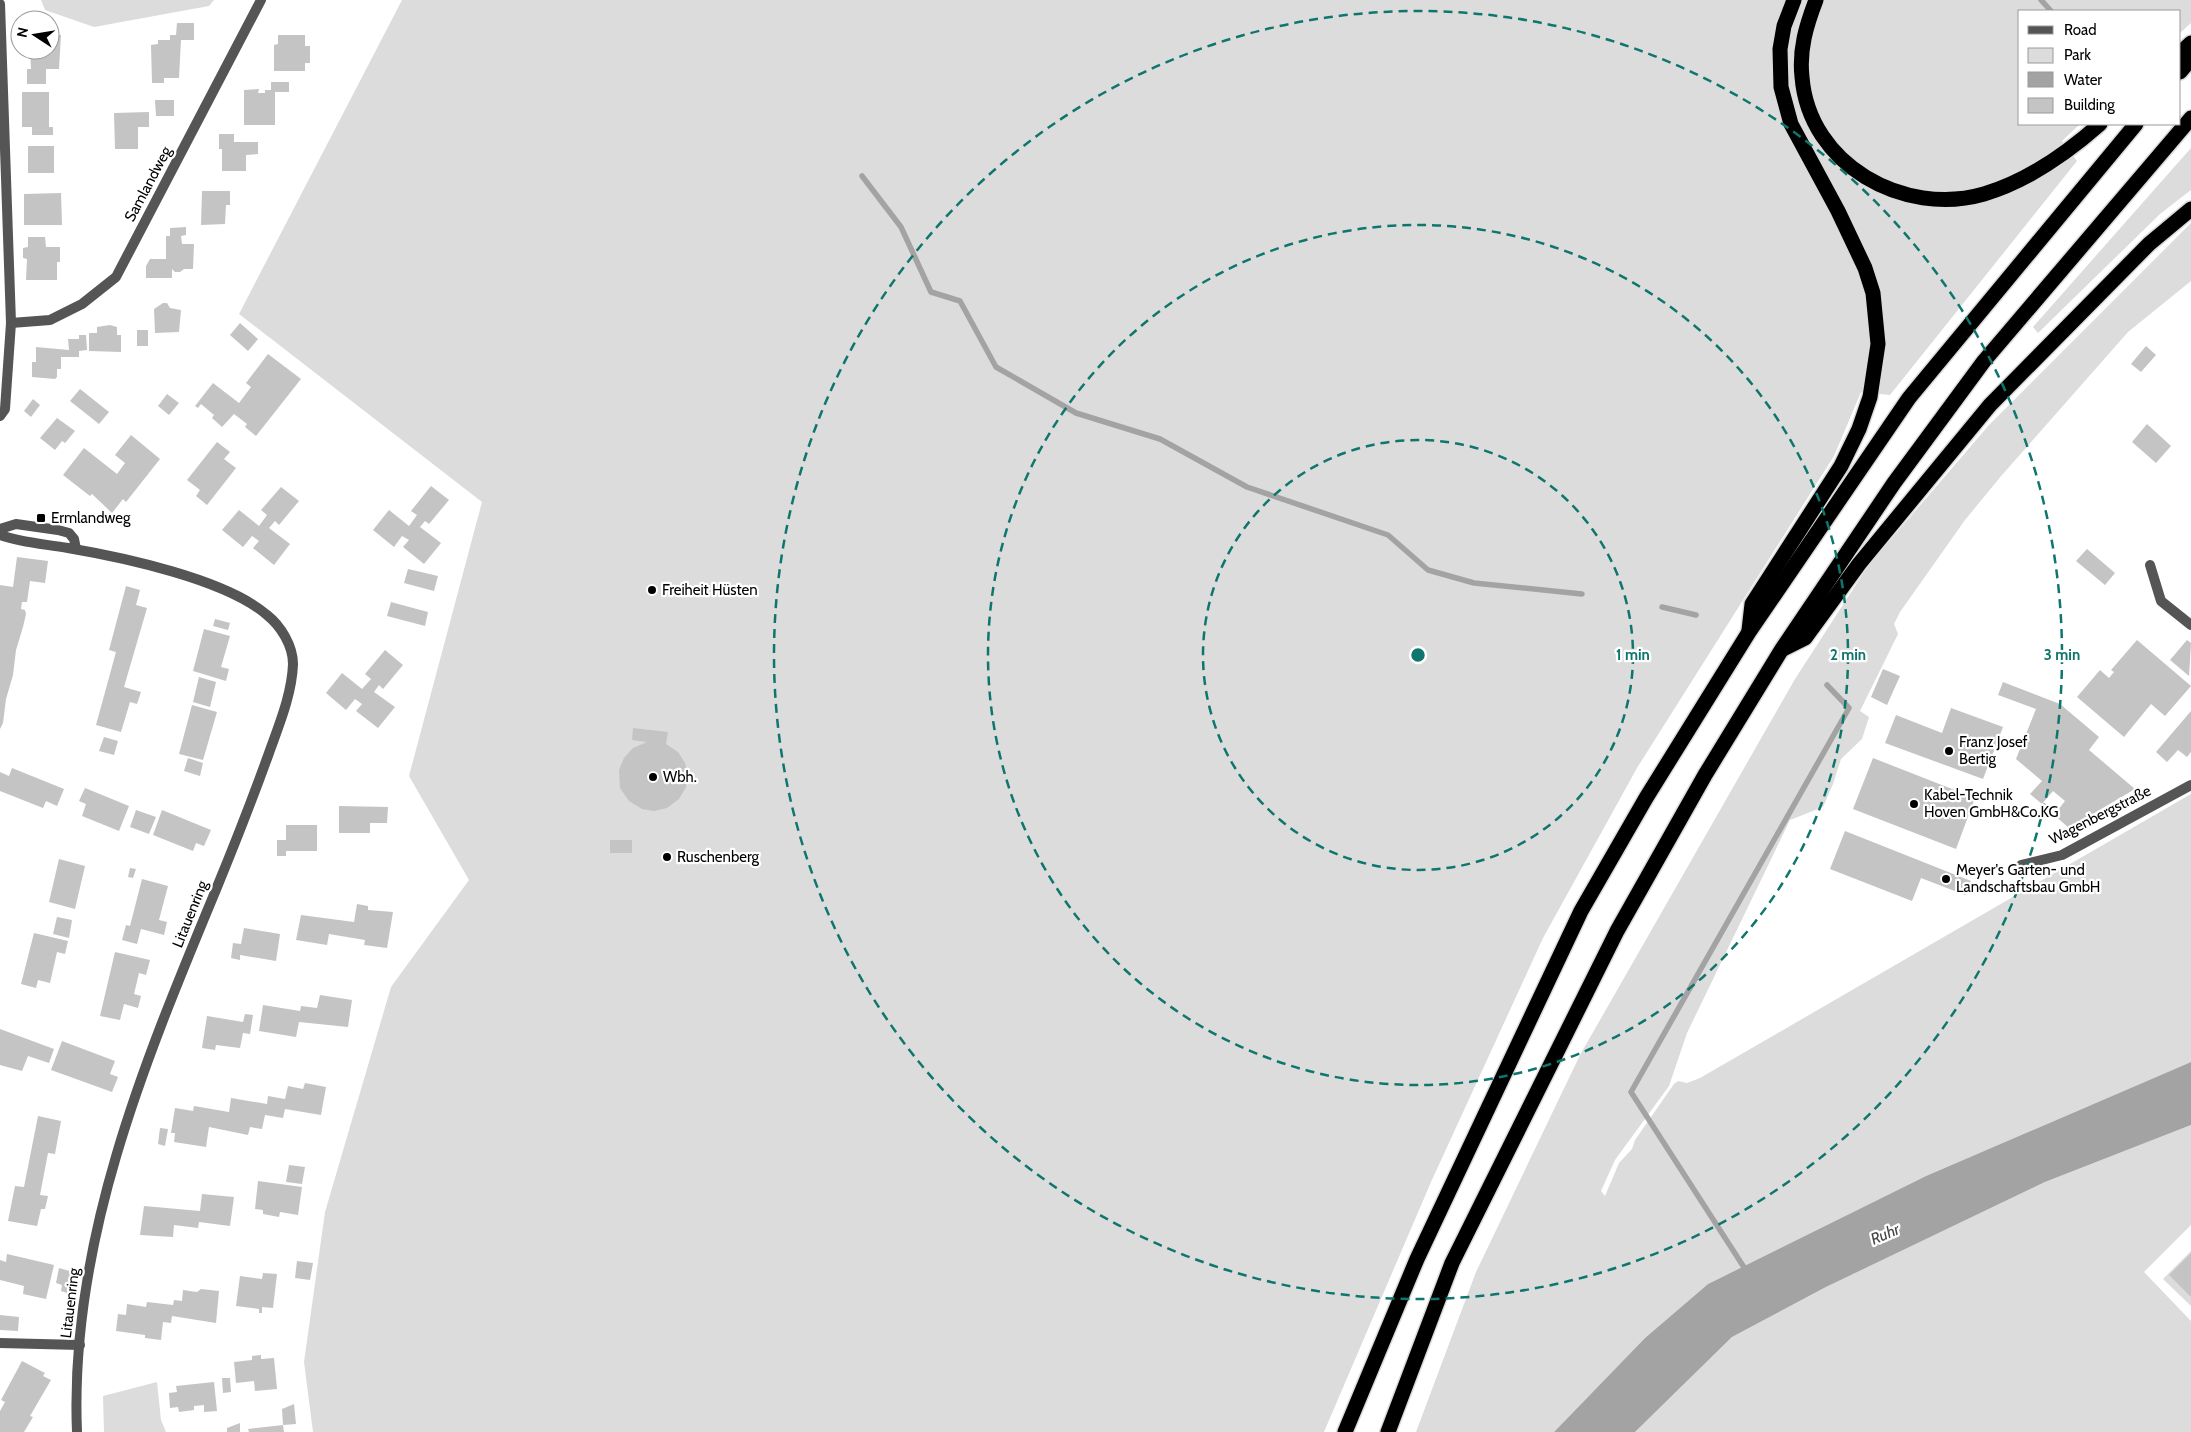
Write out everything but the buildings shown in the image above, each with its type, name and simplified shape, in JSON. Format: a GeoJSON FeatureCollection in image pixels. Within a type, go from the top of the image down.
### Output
{"type":"FeatureCollection","features":[{"type":"Feature","properties":{"kind":"highway"},"geometry":{"type":"LineString","coordinates":[[1749,632],[1752,604],[1842,466],[1859,429],[1870,397],[1878,344],[1873,292],[1865,268],[1838,211],[1791,124],[1781,87],[1780,49],[1784,26],[1794,0]]}},
{"type":"Feature","properties":{"kind":"highway"},"geometry":{"type":"LineString","coordinates":[[1816,0],[1805,28],[1801,55],[1802,79],[1807,102],[1832,150],[1856,172],[1887,189],[1922,199],[1952,199],[1983,194],[2021,180],[2056,159],[2099,125]]}},
{"type":"Feature","properties":{"kind":"highway"},"geometry":{"type":"LineString","coordinates":[[2181,52],[2191,44]]}},
{"type":"Feature","properties":{"kind":"highway"},"geometry":{"type":"LineString","coordinates":[[2181,71],[2191,59]]}},
{"type":"Feature","properties":{"kind":"highway"},"geometry":{"type":"LineString","coordinates":[[1388,1432],[1452,1263],[1604,956],[1705,775],[1782,649],[1894,483],[1984,361],[2191,118]]}},
{"type":"Feature","properties":{"kind":"highway"},"geometry":{"type":"LineString","coordinates":[[1345,1432],[1417,1259],[1581,911],[1646,798],[1749,632],[1909,398],[2135,125]]}},
{"type":"Feature","properties":{"kind":"highway"},"geometry":{"type":"LineString","coordinates":[[1782,649],[1805,638],[1859,564],[1990,405],[2149,244],[2191,209]]}},
{"type":"Feature","properties":{"kind":"street","name":"Samlandweg"},"geometry":{"type":"LineString","coordinates":[[11,323],[50,320],[82,304],[116,277],[261,0]]}},
{"type":"Feature","properties":{"kind":"street"},"geometry":{"type":"LineString","coordinates":[[0,4],[11,323],[5,409],[0,416]]}},
{"type":"Feature","properties":{"kind":"street"},"geometry":{"type":"LineString","coordinates":[[0,529],[16,524],[58,530],[68,533],[74,539],[76,549]]}},
{"type":"Feature","properties":{"kind":"street","name":"Litauenring"},"geometry":{"type":"LineString","coordinates":[[0,535],[76,549],[181,573],[248,602],[266,614],[281,628],[289,645],[293,663],[284,709],[278,727],[246,815],[151,1052],[107,1185],[82,1300],[76,1400],[77,1432]]}},
{"type":"Feature","properties":{"kind":"street"},"geometry":{"type":"LineString","coordinates":[[2150,565],[2161,601],[2191,625]]}},
{"type":"Feature","properties":{"kind":"street","name":"Wagenbergstraße"},"geometry":{"type":"LineString","coordinates":[[2021,865],[2062,855],[2191,785]]}},
{"type":"Feature","properties":{"kind":"street"},"geometry":{"type":"LineString","coordinates":[[0,1343],[80,1345]]}},
{"type":"Feature","properties":{"kind":"green space"},"geometry":{"type":"Polygon","coordinates":[[[41,0],[214,0],[209,6],[94,27],[60,15],[60,10],[45,10],[41,0]]]}},
{"type":"Feature","properties":{"kind":"green space"},"geometry":{"type":"Polygon","coordinates":[[[402,0],[2191,0],[2191,23],[2181,32],[2181,10],[2018,10],[2018,125],[2079,125],[2062,141],[2077,161],[1890,395],[1861,392],[1834,456],[1637,768],[1543,938],[1431,1182],[1324,1432],[313,1432],[304,1362],[325,1212],[391,987],[469,880],[409,776],[482,502],[239,314],[402,0]]]}},
{"type":"Feature","properties":{"kind":"green space"},"geometry":{"type":"Polygon","coordinates":[[[2191,148],[2191,190],[2160,214],[2038,333],[2033,327],[2191,148]]]}},
{"type":"Feature","properties":{"kind":"green space"},"geometry":{"type":"Polygon","coordinates":[[[2191,223],[2191,281],[2128,332],[2002,475],[1965,520],[1900,612],[1894,624],[1898,634],[1860,711],[1869,717],[1862,739],[1841,759],[1823,807],[1790,820],[1687,1033],[1669,1086],[1615,1160],[1601,1191],[1605,1196],[1619,1163],[1632,1149],[1635,1140],[1678,1081],[1687,1083],[1700,1078],[2191,794],[2191,1062],[1926,1176],[1708,1284],[1645,1338],[1554,1432],[1416,1432],[1476,1272],[1580,1055],[1795,679],[1868,566],[1989,425],[2191,223]]]}},
{"type":"Feature","properties":{"kind":"green space"},"geometry":{"type":"Polygon","coordinates":[[[2191,1125],[2191,1225],[2144,1272],[2191,1321],[2191,1432],[1635,1432],[1732,1337],[1826,1287],[2045,1182],[2191,1125]]]}},
{"type":"Feature","properties":{"kind":"green space"},"geometry":{"type":"Polygon","coordinates":[[[2191,1251],[2191,1306],[2163,1279],[2191,1251]]]}},
{"type":"Feature","properties":{"kind":"green space"},"geometry":{"type":"Polygon","coordinates":[[[157,1382],[161,1420],[166,1432],[104,1432],[103,1396],[157,1382]]]}},
{"type":"Feature","properties":{"kind":"water","name":"Ruhr"},"geometry":{"type":"Polygon","coordinates":[[[2191,1062],[2191,1125],[2045,1182],[1826,1287],[1732,1337],[1635,1432],[1554,1432],[1645,1338],[1708,1284],[1926,1176],[2191,1062]]]}},
{"type":"Feature","properties":{"kind":"waterway"},"geometry":{"type":"LineString","coordinates":[[2041,0],[2050,10]]}},
{"type":"Feature","properties":{"kind":"waterway"},"geometry":{"type":"LineString","coordinates":[[862,176],[901,227],[931,292],[960,301],[996,367],[1076,413],[1160,439],[1247,487],[1388,535],[1428,570],[1474,583],[1582,594]]}},
{"type":"Feature","properties":{"kind":"waterway"},"geometry":{"type":"LineString","coordinates":[[1662,607],[1696,615]]}},
{"type":"Feature","properties":{"kind":"waterway"},"geometry":{"type":"LineString","coordinates":[[1747,1272],[1631,1092],[1849,708],[1827,685]]}},
{"type":"Feature","properties":{"kind":"place","name":"Ermlandweg"},"geometry":{"type":"Point","coordinates":[41,518]}},
{"type":"Feature","properties":{"kind":"place","name":"Freiheit Hüsten"},"geometry":{"type":"Point","coordinates":[652,590]}},
{"type":"Feature","properties":{"kind":"place","name":"Franz Josef Bertig"},"geometry":{"type":"Point","coordinates":[1949,751]}},
{"type":"Feature","properties":{"kind":"place","name":"Wbh."},"geometry":{"type":"Point","coordinates":[653,777]}},
{"type":"Feature","properties":{"kind":"place","name":"Kabel-Technik Hoven GmbH&Co.KG"},"geometry":{"type":"Point","coordinates":[1914,804]}},
{"type":"Feature","properties":{"kind":"place","name":"Ruschenberg"},"geometry":{"type":"Point","coordinates":[667,857]}},
{"type":"Feature","properties":{"kind":"place","name":"Meyer's Garten- und Landschaftsbau GmbH"},"geometry":{"type":"Point","coordinates":[1946,879]}}]}
